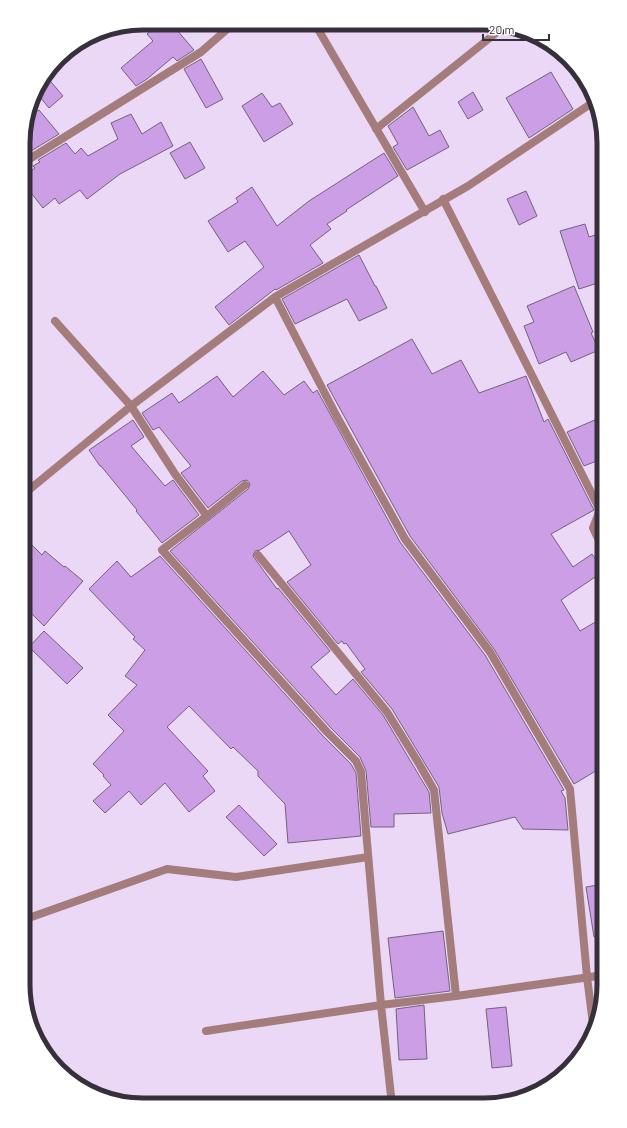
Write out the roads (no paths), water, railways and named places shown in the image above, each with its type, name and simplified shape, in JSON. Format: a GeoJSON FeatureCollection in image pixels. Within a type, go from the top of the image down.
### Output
{"type":"FeatureCollection","features":[{"type":"Feature","properties":{"kind":"street"},"geometry":{"type":"LineString","coordinates":[[31,158],[201,52],[227,30]]}},
{"type":"Feature","properties":{"kind":"street"},"geometry":{"type":"LineString","coordinates":[[318,30],[424,212]]}},
{"type":"Feature","properties":{"kind":"street"},"geometry":{"type":"LineString","coordinates":[[376,129],[498,31]]}},
{"type":"Feature","properties":{"kind":"street"},"geometry":{"type":"LineString","coordinates":[[30,489],[131,406],[276,297],[424,212],[443,199],[468,186],[590,104]]}},
{"type":"Feature","properties":{"kind":"street"},"geometry":{"type":"LineString","coordinates":[[443,199],[597,504]]}},
{"type":"Feature","properties":{"kind":"street"},"geometry":{"type":"LineString","coordinates":[[276,297],[336,415],[405,539],[490,652],[570,789],[592,1017]]}},
{"type":"Feature","properties":{"kind":"street"},"geometry":{"type":"LineString","coordinates":[[55,321],[131,406],[175,474],[207,516]]}},
{"type":"Feature","properties":{"kind":"street"},"geometry":{"type":"LineString","coordinates":[[245,485],[162,550],[356,761],[361,772],[381,1005],[391,1098]]}},
{"type":"Feature","properties":{"kind":"street"},"geometry":{"type":"LineString","coordinates":[[597,518],[593,528],[597,536]]}},
{"type":"Feature","properties":{"kind":"street"},"geometry":{"type":"LineString","coordinates":[[258,556],[387,712],[434,790],[456,996]]}},
{"type":"Feature","properties":{"kind":"street"},"geometry":{"type":"LineString","coordinates":[[30,918],[166,869],[236,877],[368,857]]}},
{"type":"Feature","properties":{"kind":"street"},"geometry":{"type":"LineString","coordinates":[[206,1031],[597,975]]}}]}
